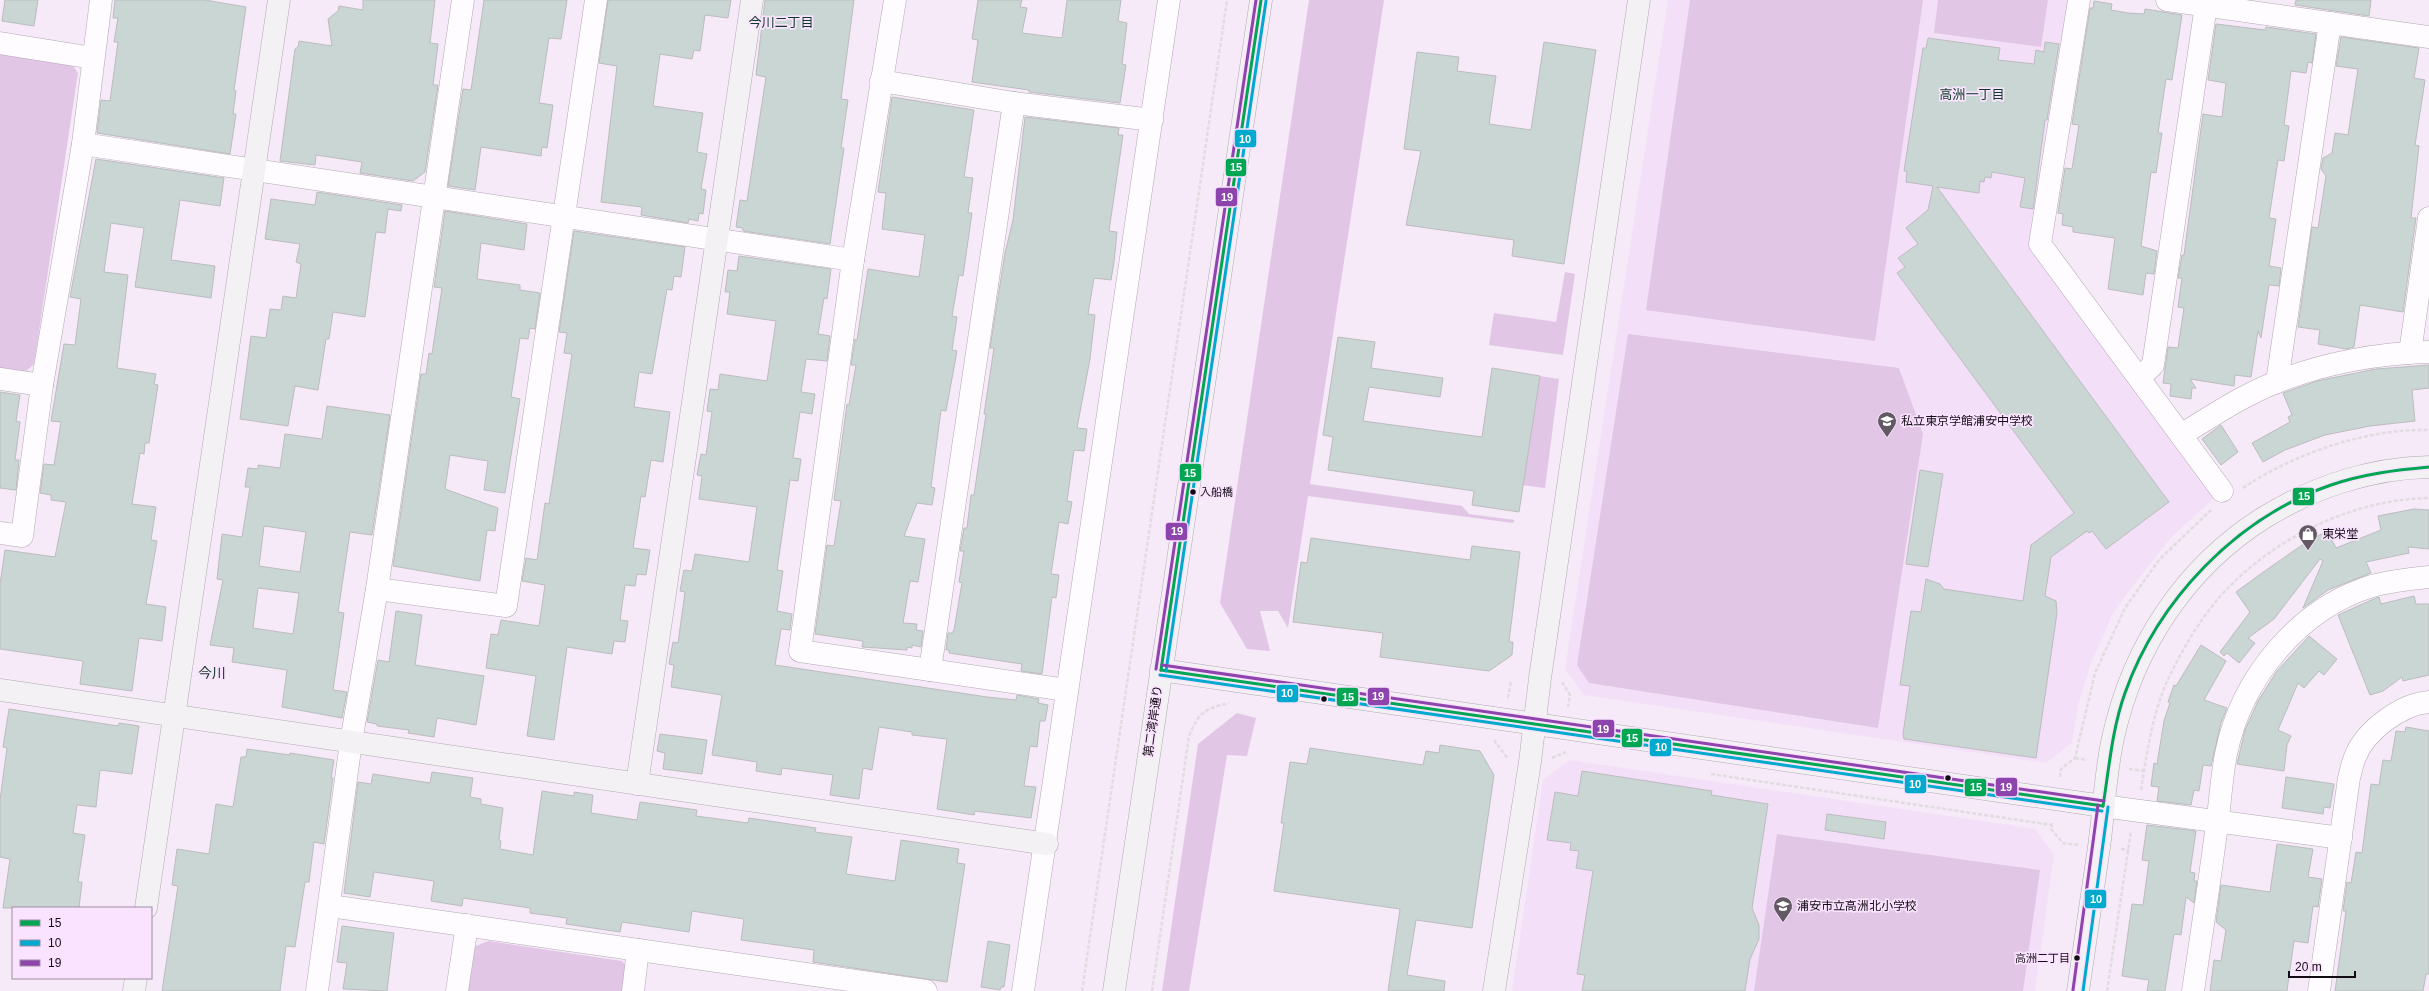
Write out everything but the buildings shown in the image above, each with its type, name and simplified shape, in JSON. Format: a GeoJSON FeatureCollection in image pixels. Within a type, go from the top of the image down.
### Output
{"type":"FeatureCollection","features":[{"type":"Feature","properties":{"kind":"street"},"geometry":{"type":"LineString","coordinates":[[0,533],[22,536],[42,385],[83,144],[101,0]]}},
{"type":"Feature","properties":{"kind":"street"},"geometry":{"type":"LineString","coordinates":[[146,907],[173,715],[279,0]]}},
{"type":"Feature","properties":{"kind":"street"},"geometry":{"type":"LineString","coordinates":[[317,991],[352,742],[377,589],[463,0]]}},
{"type":"Feature","properties":{"kind":"street"},"geometry":{"type":"LineString","coordinates":[[377,589],[506,606],[565,217],[596,0]]}},
{"type":"Feature","properties":{"kind":"street"},"geometry":{"type":"LineString","coordinates":[[637,784],[752,0]]}},
{"type":"Feature","properties":{"kind":"street"},"geometry":{"type":"LineString","coordinates":[[895,0],[853,260],[800,651],[1066,690]]}},
{"type":"Feature","properties":{"kind":"street"},"geometry":{"type":"LineString","coordinates":[[1023,991],[1047,844],[1066,690],[1152,120],[1168,0]]}},
{"type":"Feature","properties":{"kind":"street","name":"第二湾岸通り"},"geometry":{"type":"LineString","coordinates":[[1114,991],[1261,0]]}},
{"type":"Feature","properties":{"kind":"street"},"geometry":{"type":"LineString","coordinates":[[1494,991],[1535,725],[1639,0]]}},
{"type":"Feature","properties":{"kind":"street"},"geometry":{"type":"LineString","coordinates":[[2079,0],[2040,244],[2140,377],[2222,491]]}},
{"type":"Feature","properties":{"kind":"street"},"geometry":{"type":"LineString","coordinates":[[2167,0],[2429,37]]}},
{"type":"Feature","properties":{"kind":"street"},"geometry":{"type":"LineString","coordinates":[[2140,377],[2153,365],[2206,5]]}},
{"type":"Feature","properties":{"kind":"street"},"geometry":{"type":"LineString","coordinates":[[2277,382],[2330,23]]}},
{"type":"Feature","properties":{"kind":"street"},"geometry":{"type":"LineString","coordinates":[[0,43],[93,58]]}},
{"type":"Feature","properties":{"kind":"street"},"geometry":{"type":"LineString","coordinates":[[881,82],[1014,103],[1152,120]]}},
{"type":"Feature","properties":{"kind":"street"},"geometry":{"type":"LineString","coordinates":[[930,670],[1014,103]]}},
{"type":"Feature","properties":{"kind":"street"},"geometry":{"type":"LineString","coordinates":[[83,144],[853,260]]}},
{"type":"Feature","properties":{"kind":"street"},"geometry":{"type":"LineString","coordinates":[[2181,435],[2219,411],[2277,382],[2334,365],[2419,353],[2429,218]]}},
{"type":"Feature","properties":{"kind":"street"},"geometry":{"type":"LineString","coordinates":[[0,379],[42,385]]}},
{"type":"Feature","properties":{"kind":"street"},"geometry":{"type":"LineString","coordinates":[[2078,991],[2113,740],[2125,693],[2138,661],[2152,633],[2172,604],[2208,561],[2232,540],[2285,505],[2314,492],[2384,470],[2429,467]]}},
{"type":"Feature","properties":{"kind":"street"},"geometry":{"type":"LineString","coordinates":[[2193,991],[2218,823],[2226,754],[2234,727],[2251,685],[2286,640],[2317,615],[2353,594],[2392,582],[2429,577]]}},
{"type":"Feature","properties":{"kind":"street"},"geometry":{"type":"LineString","coordinates":[[1161,670],[2218,823],[2341,838]]}},
{"type":"Feature","properties":{"kind":"street"},"geometry":{"type":"LineString","coordinates":[[0,693],[173,715],[1047,844]]}},
{"type":"Feature","properties":{"kind":"street"},"geometry":{"type":"LineString","coordinates":[[2319,991],[2349,778],[2355,756],[2376,728],[2409,708],[2429,702]]}},
{"type":"Feature","properties":{"kind":"street"},"geometry":{"type":"LineString","coordinates":[[330,906],[638,950],[884,988],[926,991]]}},
{"type":"Feature","properties":{"kind":"street"},"geometry":{"type":"LineString","coordinates":[[457,991],[467,925]]}},
{"type":"Feature","properties":{"kind":"street"},"geometry":{"type":"LineString","coordinates":[[633,991],[638,950]]}},
{"type":"Feature","properties":{"kind":"street"},"geometry":{"type":"LineString","coordinates":[[134,991],[136,979]]}},
{"type":"Feature","properties":{"kind":"path"},"geometry":{"type":"LineString","coordinates":[[1082,991],[1227,0]]}},
{"type":"Feature","properties":{"kind":"path"},"geometry":{"type":"LineString","coordinates":[[2108,991],[2133,822],[2141,821],[2144,799],[2141,793],[2150,733],[2170,674],[2196,629],[2232,584],[2267,554],[2319,525],[2367,506],[2429,498]]}},
{"type":"Feature","properties":{"kind":"path"},"geometry":{"type":"LineString","coordinates":[[1152,991],[1189,736],[1196,720],[1203,711],[1236,701]]}},
{"type":"Feature","properties":{"kind":"path"},"geometry":{"type":"LineString","coordinates":[[1490,739],[1495,741],[1509,759],[1509,767]]}},
{"type":"Feature","properties":{"kind":"path"},"geometry":{"type":"LineString","coordinates":[[1548,764],[1552,758],[1567,752],[1572,752]]}},
{"type":"Feature","properties":{"kind":"path"},"geometry":{"type":"LineString","coordinates":[[1703,773],[2052,825]]}},
{"type":"Feature","properties":{"kind":"shaded area"},"geometry":{"type":"Polygon","coordinates":[[[1309,0],[1384,0],[1310,484],[1462,506],[1469,514],[1515,520],[1513,523],[1308,496],[1288,628],[1278,611],[1260,611],[1270,651],[1247,649],[1220,603],[1309,0]]]}},
{"type":"Feature","properties":{"kind":"shaded area"},"geometry":{"type":"Polygon","coordinates":[[[1668,0],[2068,0],[2031,248],[2217,496],[2173,535],[2128,592],[2112,615],[2091,663],[2078,705],[2072,743],[2046,763],[1584,695],[1565,669],[1668,0]]]}},
{"type":"Feature","properties":{"kind":"shaded area"},"geometry":{"type":"Polygon","coordinates":[[[1690,0],[1923,0],[1875,341],[1646,310],[1690,0]]]}},
{"type":"Feature","properties":{"kind":"shaded area"},"geometry":{"type":"Polygon","coordinates":[[[1938,0],[2048,0],[2041,47],[1934,33],[1938,0]]]}},
{"type":"Feature","properties":{"kind":"shaded area"},"geometry":{"type":"Polygon","coordinates":[[[0,52],[70,62],[78,73],[34,364],[24,373],[0,370],[0,52]]]}},
{"type":"Feature","properties":{"kind":"shaded area"},"geometry":{"type":"Polygon","coordinates":[[[1565,272],[1575,274],[1563,355],[1489,345],[1494,313],[1556,322],[1565,272]]]}},
{"type":"Feature","properties":{"kind":"shaded area"},"geometry":{"type":"Polygon","coordinates":[[[1628,334],[1899,368],[1923,434],[1878,728],[1589,683],[1577,665],[1628,334]]]}},
{"type":"Feature","properties":{"kind":"shaded area"},"geometry":{"type":"Polygon","coordinates":[[[1540,376],[1559,379],[1545,488],[1523,485],[1540,376]]]}},
{"type":"Feature","properties":{"kind":"shaded area"},"geometry":{"type":"Polygon","coordinates":[[[1237,713],[1256,718],[1247,756],[1227,755],[1189,991],[1162,991],[1198,744],[1237,713]]]}},
{"type":"Feature","properties":{"kind":"shaded area","name":"浦安市立高洲北小学校"},"geometry":{"type":"Polygon","coordinates":[[[1570,760],[2035,829],[2054,854],[2035,991],[1512,991],[1543,780],[1570,760]]]}},
{"type":"Feature","properties":{"kind":"shaded area"},"geometry":{"type":"Polygon","coordinates":[[[1777,834],[2040,870],[2023,991],[1754,991],[1777,834]]]}},
{"type":"Feature","properties":{"kind":"shaded area"},"geometry":{"type":"Polygon","coordinates":[[[488,941],[622,961],[629,969],[626,991],[467,991],[474,947],[488,941]]]}},
{"type":"Feature","properties":{"kind":"transit line","name":"19"},"geometry":{"type":"LineString","coordinates":[[1156,669],[1256,0]]}},
{"type":"Feature","properties":{"kind":"transit line","name":"15"},"geometry":{"type":"LineString","coordinates":[[1161,670],[1261,0]]}},
{"type":"Feature","properties":{"kind":"transit line","name":"10"},"geometry":{"type":"LineString","coordinates":[[1166,671],[1266,1]]}},
{"type":"Feature","properties":{"kind":"transit line","name":"15"},"geometry":{"type":"LineString","coordinates":[[2103,806],[2111,749],[2117,721],[2125,693],[2139,659],[2158,626],[2180,595],[2205,566],[2233,541],[2263,518],[2296,500],[2331,485],[2367,475],[2429,467]]}},
{"type":"Feature","properties":{"kind":"transit line","name":"19"},"geometry":{"type":"LineString","coordinates":[[1162,665],[2104,801]]}},
{"type":"Feature","properties":{"kind":"transit line","name":"15"},"geometry":{"type":"LineString","coordinates":[[1161,670],[2103,806]]}},
{"type":"Feature","properties":{"kind":"transit line","name":"10"},"geometry":{"type":"LineString","coordinates":[[1160,675],[2102,811]]}},
{"type":"Feature","properties":{"kind":"transit line","name":"19"},"geometry":{"type":"LineString","coordinates":[[2073,990],[2098,805]]}},
{"type":"Feature","properties":{"kind":"transit line","name":"10"},"geometry":{"type":"LineString","coordinates":[[2083,991],[2108,807]]}},
{"type":"Feature","properties":{"kind":"place","name":"私立東京学館浦安中学校"},"geometry":{"type":"Point","coordinates":[1887,438]}},
{"type":"Feature","properties":{"kind":"place","name":"入船橋"},"geometry":{"type":"Point","coordinates":[1193,492]}},
{"type":"Feature","properties":{"kind":"place","name":"東栄堂"},"geometry":{"type":"Point","coordinates":[2308,551]}},
{"type":"Feature","properties":{"kind":"place","name":"浦安市立高洲北小学校"},"geometry":{"type":"Point","coordinates":[1783,923]}},
{"type":"Feature","properties":{"kind":"place","name":"高洲二丁目"},"geometry":{"type":"Point","coordinates":[2077,958]}},
{"type":"Feature","properties":{"kind":"district","name":"今川二丁目"},"geometry":{"type":"Point","coordinates":[781,22]}},
{"type":"Feature","properties":{"kind":"district","name":"高洲一丁目"},"geometry":{"type":"Point","coordinates":[1972,94]}},
{"type":"Feature","properties":{"kind":"district","name":"今川"},"geometry":{"type":"Point","coordinates":[212,673]}}]}
